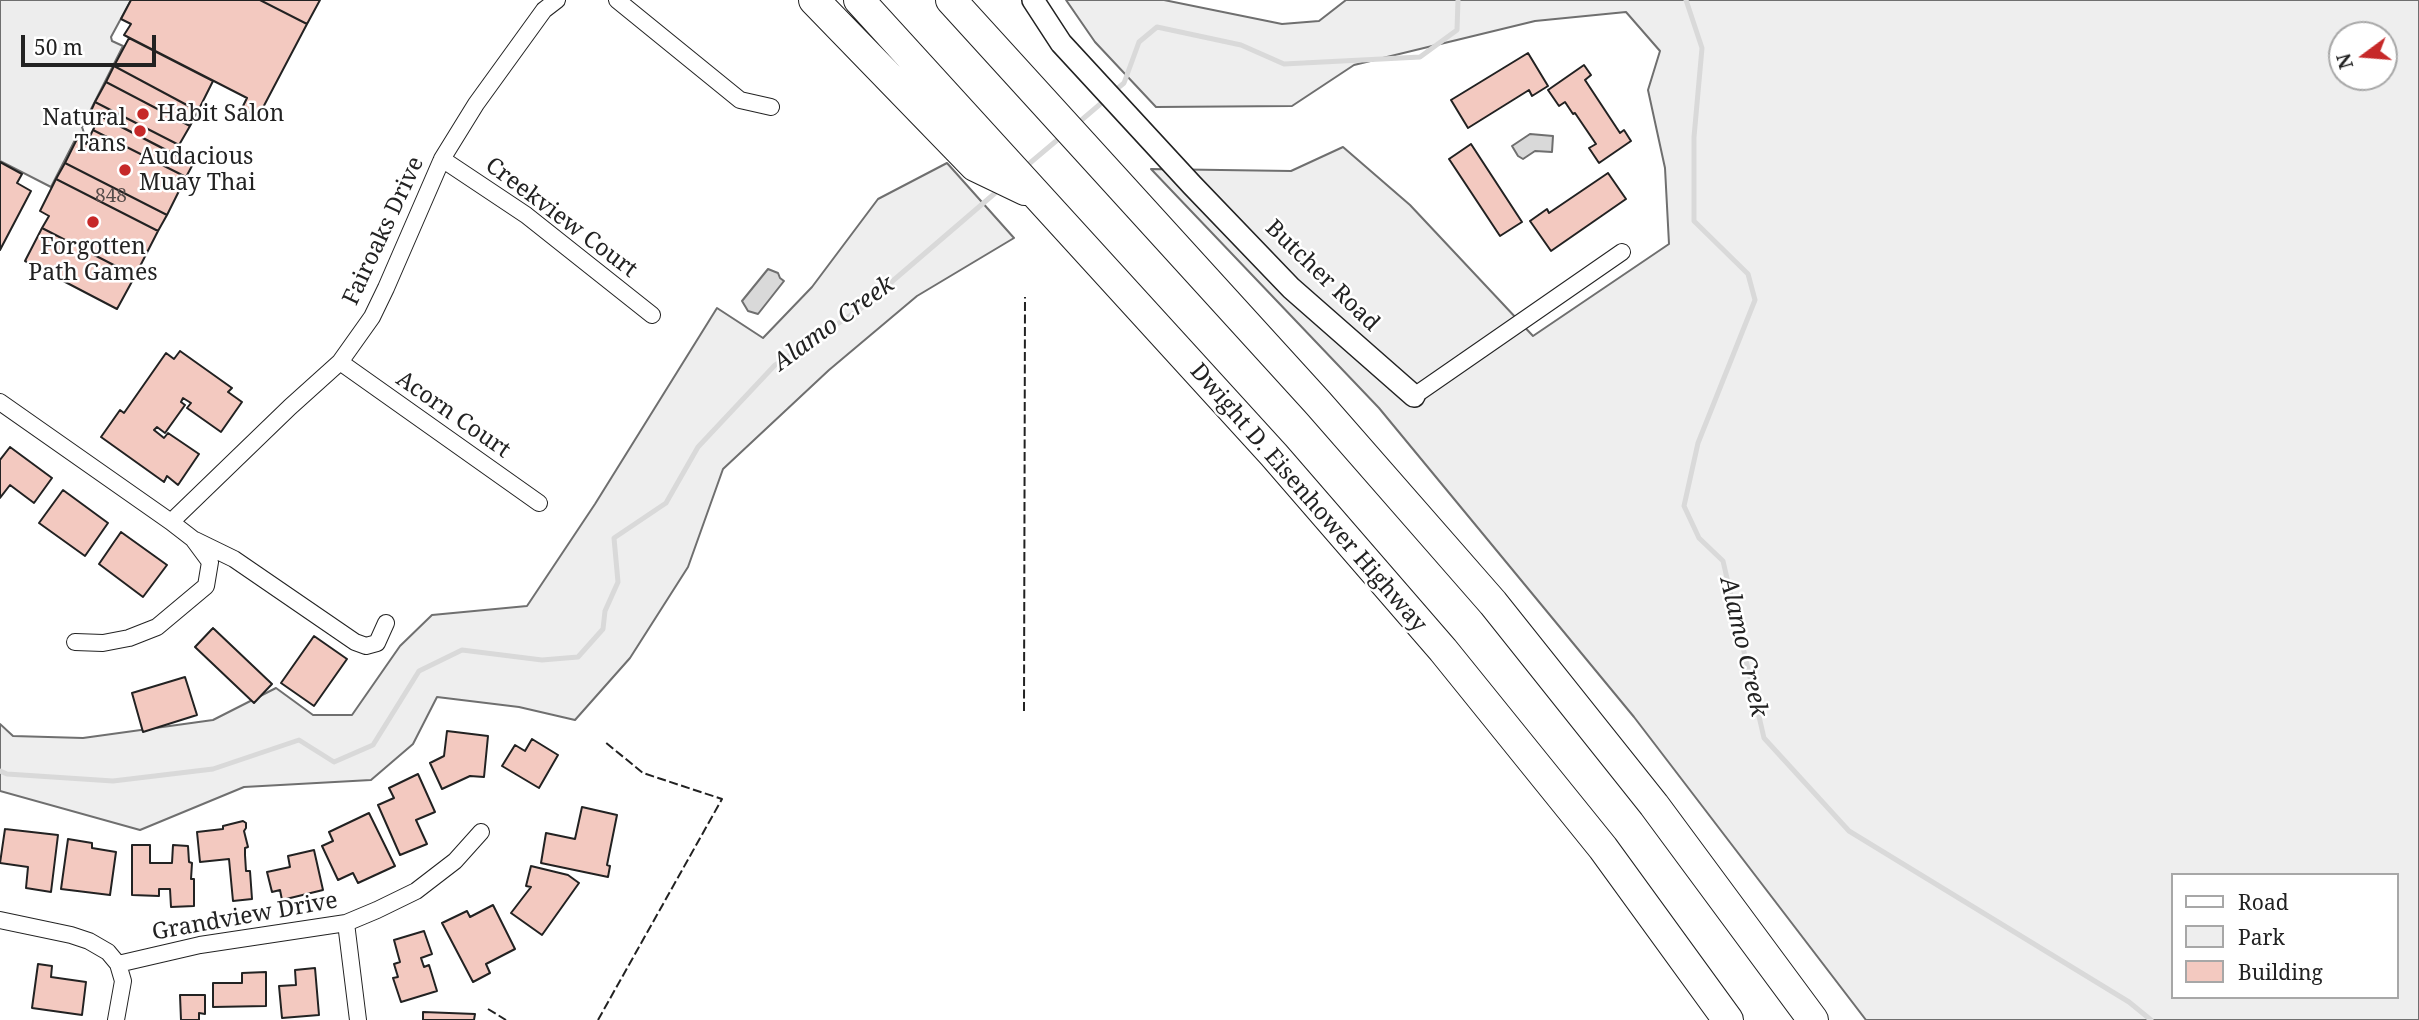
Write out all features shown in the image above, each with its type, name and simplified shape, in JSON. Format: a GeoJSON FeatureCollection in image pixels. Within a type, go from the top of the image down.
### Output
{"type":"FeatureCollection","features":[{"type":"Feature","properties":{"kind":"highway"},"geometry":{"type":"LineString","coordinates":[[814,0],[985,158]]}},
{"type":"Feature","properties":{"kind":"highway"},"geometry":{"type":"LineString","coordinates":[[859,0],[985,158]]}},
{"type":"Feature","properties":{"kind":"highway"},"geometry":{"type":"LineString","coordinates":[[951,0],[1414,510],[1493,603],[1654,804],[1813,1020]]}},
{"type":"Feature","properties":{"kind":"highway"},"geometry":{"type":"LineString","coordinates":[[978,0],[1040,98]]}},
{"type":"Feature","properties":{"kind":"highway","name":"Dwight D. Eisenhower Highway"},"geometry":{"type":"LineString","coordinates":[[985,158],[1039,197],[1274,455],[1443,650],[1603,848],[1728,1020]]}},
{"type":"Feature","properties":{"kind":"street","name":"Fairoaks Drive"},"geometry":{"type":"LineString","coordinates":[[171,522],[340,362],[372,317],[442,159],[476,104],[544,10],[557,0]]}},
{"type":"Feature","properties":{"kind":"street"},"geometry":{"type":"LineString","coordinates":[[617,0],[740,100],[771,107]]}},
{"type":"Feature","properties":{"kind":"street","name":"Butcher Road"},"geometry":{"type":"LineString","coordinates":[[1033,0],[1072,56],[1291,288],[1414,396],[1622,252]]}},
{"type":"Feature","properties":{"kind":"street","name":"Creekview Court"},"geometry":{"type":"LineString","coordinates":[[442,159],[526,215],[653,315]]}},
{"type":"Feature","properties":{"kind":"street","name":"Acorn Court"},"geometry":{"type":"LineString","coordinates":[[340,362],[539,503]]}},
{"type":"Feature","properties":{"kind":"street"},"geometry":{"type":"LineString","coordinates":[[0,402],[193,539],[234,559],[355,642],[366,646],[377,643],[386,623]]}},
{"type":"Feature","properties":{"kind":"street"},"geometry":{"type":"LineString","coordinates":[[75,642],[103,643],[138,634],[157,627],[190,601],[206,586],[210,562],[193,539]]}},
{"type":"Feature","properties":{"kind":"street","name":"Grandview Drive"},"geometry":{"type":"LineString","coordinates":[[118,964],[200,945],[346,923],[416,891],[455,861],[481,832]]}},
{"type":"Feature","properties":{"kind":"street"},"geometry":{"type":"LineString","coordinates":[[0,920],[71,935],[108,952],[118,964],[123,981],[116,1020]]}},
{"type":"Feature","properties":{"kind":"street"},"geometry":{"type":"LineString","coordinates":[[346,923],[358,1020]]}},
{"type":"Feature","properties":{"kind":"green space"},"geometry":{"type":"Polygon","coordinates":[[[1066,0],[1164,0],[1282,24],[1319,21],[1346,0],[2419,0],[2419,1020],[1866,1020],[1634,717],[1379,408],[1151,169],[1291,171],[1343,147],[1410,205],[1533,336],[1669,244],[1665,168],[1648,90],[1660,51],[1626,12],[1535,21],[1354,65],[1292,106],[1156,107],[1095,42],[1066,0]]]}},
{"type":"Feature","properties":{"kind":"green space"},"geometry":{"type":"Polygon","coordinates":[[[947,163],[1014,238],[917,296],[829,370],[723,469],[688,567],[630,658],[575,720],[519,707],[437,697],[413,744],[371,780],[244,787],[140,830],[0,791],[0,724],[13,736],[83,738],[213,720],[276,688],[313,715],[352,715],[400,646],[432,615],[527,606],[595,504],[717,308],[763,338],[812,287],[878,199],[947,163]]]}},
{"type":"Feature","properties":{"kind":"shaded area"},"geometry":{"type":"Polygon","coordinates":[[[0,0],[131,0],[111,37],[112,41],[123,46],[82,127],[83,137],[76,138],[51,187],[0,161],[0,0]]]}},
{"type":"Feature","properties":{"kind":"shaded area"},"geometry":{"type":"Polygon","coordinates":[[[1530,134],[1553,136],[1552,152],[1535,151],[1523,159],[1518,156],[1512,146],[1530,134]]]}},
{"type":"Feature","properties":{"kind":"shaded area"},"geometry":{"type":"Polygon","coordinates":[[[768,269],[778,273],[784,281],[758,314],[748,311],[742,301],[768,269]]]}},
{"type":"Feature","properties":{"kind":"building"},"geometry":{"type":"Polygon","coordinates":[[[131,0],[260,0],[307,24],[258,117],[242,108],[247,98],[124,35],[131,24],[121,19],[131,0]]]}},
{"type":"Feature","properties":{"kind":"building"},"geometry":{"type":"Polygon","coordinates":[[[260,0],[320,0],[307,24],[260,0]]]}},
{"type":"Feature","properties":{"kind":"building"},"geometry":{"type":"Polygon","coordinates":[[[129,38],[213,81],[198,111],[114,66],[129,38]]]}},
{"type":"Feature","properties":{"kind":"building"},"geometry":{"type":"Polygon","coordinates":[[[1528,53],[1548,86],[1532,96],[1529,90],[1468,128],[1451,100],[1528,53]]]}},
{"type":"Feature","properties":{"kind":"building"},"geometry":{"type":"Polygon","coordinates":[[[1584,65],[1591,75],[1585,80],[1620,133],[1624,130],[1631,141],[1599,163],[1589,148],[1596,144],[1575,113],[1573,114],[1565,102],[1559,106],[1548,90],[1584,65]]]}},
{"type":"Feature","properties":{"kind":"building"},"geometry":{"type":"Polygon","coordinates":[[[114,66],[198,111],[190,126],[106,82],[114,66]]]}},
{"type":"Feature","properties":{"kind":"building","name":"Habit Salon"},"geometry":{"type":"Polygon","coordinates":[[[106,82],[190,126],[179,145],[95,102],[106,82]]]}},
{"type":"Feature","properties":{"kind":"building","name":"Natural Tans"},"geometry":{"type":"Polygon","coordinates":[[[95,102],[179,145],[174,154],[91,111],[95,102]]]}},
{"type":"Feature","properties":{"kind":"building"},"geometry":{"type":"Polygon","coordinates":[[[100,116],[193,164],[186,177],[93,130],[100,116]]]}},
{"type":"Feature","properties":{"kind":"building","name":"Audacious Muay Thai"},"geometry":{"type":"Polygon","coordinates":[[[93,130],[186,177],[167,215],[65,163],[77,139],[86,144],[93,130]]]}},
{"type":"Feature","properties":{"kind":"building"},"geometry":{"type":"Polygon","coordinates":[[[1471,144],[1522,222],[1500,236],[1449,159],[1471,144]]]}},
{"type":"Feature","properties":{"kind":"building"},"geometry":{"type":"Polygon","coordinates":[[[0,162],[22,174],[17,183],[31,191],[0,250],[0,162]]]}},
{"type":"Feature","properties":{"kind":"building"},"geometry":{"type":"Polygon","coordinates":[[[65,163],[167,215],[158,231],[56,179],[65,163]]]}},
{"type":"Feature","properties":{"kind":"building"},"geometry":{"type":"Polygon","coordinates":[[[1608,173],[1626,199],[1551,251],[1530,221],[1547,209],[1549,213],[1608,173]]]}},
{"type":"Feature","properties":{"kind":"building","name":"Forgotten Path Games"},"geometry":{"type":"Polygon","coordinates":[[[56,179],[158,231],[135,276],[42,228],[49,216],[40,211],[56,179]]]}},
{"type":"Feature","properties":{"kind":"building"},"geometry":{"type":"Polygon","coordinates":[[[42,228],[135,276],[117,309],[25,261],[42,228]]]}},
{"type":"Feature","properties":{"kind":"building"},"geometry":{"type":"Polygon","coordinates":[[[180,351],[232,388],[228,392],[242,402],[221,432],[187,408],[191,403],[183,398],[181,402],[185,405],[165,433],[157,427],[154,430],[164,438],[168,433],[199,454],[178,485],[167,476],[164,482],[101,437],[120,410],[124,413],[166,353],[174,359],[180,351]]]}},
{"type":"Feature","properties":{"kind":"building"},"geometry":{"type":"Polygon","coordinates":[[[10,447],[52,478],[34,503],[10,485],[0,498],[0,460],[10,447]]]}},
{"type":"Feature","properties":{"kind":"building"},"geometry":{"type":"Polygon","coordinates":[[[63,490],[108,523],[85,556],[39,523],[63,490]]]}},
{"type":"Feature","properties":{"kind":"building"},"geometry":{"type":"Polygon","coordinates":[[[121,532],[167,565],[143,597],[99,564],[121,532]]]}},
{"type":"Feature","properties":{"kind":"building"},"geometry":{"type":"Polygon","coordinates":[[[213,628],[272,684],[254,703],[195,647],[213,628]]]}},
{"type":"Feature","properties":{"kind":"building"},"geometry":{"type":"Polygon","coordinates":[[[314,636],[347,659],[314,706],[281,683],[314,636]]]}},
{"type":"Feature","properties":{"kind":"building"},"geometry":{"type":"Polygon","coordinates":[[[185,677],[197,715],[143,732],[132,693],[185,677]]]}},
{"type":"Feature","properties":{"kind":"building"},"geometry":{"type":"Polygon","coordinates":[[[447,731],[488,736],[484,777],[470,776],[442,789],[430,763],[444,756],[447,731]]]}},
{"type":"Feature","properties":{"kind":"building"},"geometry":{"type":"Polygon","coordinates":[[[532,739],[558,755],[539,788],[502,766],[515,745],[525,751],[532,739]]]}},
{"type":"Feature","properties":{"kind":"building"},"geometry":{"type":"Polygon","coordinates":[[[418,774],[435,812],[416,820],[427,844],[400,855],[378,805],[394,798],[389,788],[418,774]]]}},
{"type":"Feature","properties":{"kind":"building"},"geometry":{"type":"Polygon","coordinates":[[[582,807],[617,815],[607,865],[610,866],[608,877],[541,863],[546,833],[575,839],[582,807]]]}},
{"type":"Feature","properties":{"kind":"building"},"geometry":{"type":"Polygon","coordinates":[[[369,813],[395,866],[358,883],[353,873],[338,880],[322,846],[333,841],[329,832],[369,813]]]}},
{"type":"Feature","properties":{"kind":"building"},"geometry":{"type":"Polygon","coordinates":[[[243,821],[246,823],[244,831],[248,847],[245,848],[246,871],[250,871],[252,899],[233,901],[229,859],[200,862],[197,832],[223,829],[223,826],[243,821]]]}},
{"type":"Feature","properties":{"kind":"building"},"geometry":{"type":"Polygon","coordinates":[[[5,829],[58,835],[51,892],[26,888],[28,867],[0,863],[5,829]]]}},
{"type":"Feature","properties":{"kind":"building"},"geometry":{"type":"Polygon","coordinates":[[[68,839],[92,843],[92,848],[116,852],[110,895],[61,889],[68,839]]]}},
{"type":"Feature","properties":{"kind":"building"},"geometry":{"type":"Polygon","coordinates":[[[132,845],[150,845],[150,863],[172,863],[173,845],[188,846],[189,862],[192,863],[191,879],[194,879],[194,906],[171,907],[170,889],[159,889],[159,896],[132,895],[132,845]]]}},
{"type":"Feature","properties":{"kind":"building"},"geometry":{"type":"Polygon","coordinates":[[[314,850],[323,890],[282,900],[280,890],[272,892],[267,872],[290,867],[288,856],[314,850]]]}},
{"type":"Feature","properties":{"kind":"building"},"geometry":{"type":"Polygon","coordinates":[[[531,866],[568,875],[579,883],[542,935],[511,913],[531,887],[526,886],[531,866]]]}},
{"type":"Feature","properties":{"kind":"building"},"geometry":{"type":"Polygon","coordinates":[[[493,905],[515,949],[486,964],[490,973],[473,982],[442,923],[467,911],[470,917],[493,905]]]}},
{"type":"Feature","properties":{"kind":"building"},"geometry":{"type":"Polygon","coordinates":[[[424,931],[432,954],[421,958],[424,967],[429,965],[437,991],[401,1002],[393,978],[398,977],[394,964],[400,962],[394,940],[424,931]]]}},
{"type":"Feature","properties":{"kind":"building"},"geometry":{"type":"Polygon","coordinates":[[[38,964],[52,966],[51,977],[86,982],[82,1015],[32,1008],[38,964]]]}},
{"type":"Feature","properties":{"kind":"building"},"geometry":{"type":"Polygon","coordinates":[[[315,968],[319,1015],[282,1018],[279,986],[296,985],[295,970],[315,968]]]}},
{"type":"Feature","properties":{"kind":"building"},"geometry":{"type":"Polygon","coordinates":[[[266,972],[266,1006],[213,1007],[213,983],[242,983],[242,973],[266,972]]]}},
{"type":"Feature","properties":{"kind":"building"},"geometry":{"type":"Polygon","coordinates":[[[180,995],[205,995],[205,1014],[199,1013],[199,1020],[181,1020],[180,995]]]}},
{"type":"Feature","properties":{"kind":"building"},"geometry":{"type":"Polygon","coordinates":[[[423,1012],[475,1014],[474,1020],[423,1020],[423,1012]]]}},
{"type":"Feature","properties":{"kind":"waterway","name":"Alamo Creek"},"geometry":{"type":"LineString","coordinates":[[1112,93],[1124,83],[1139,42],[1157,27],[1241,45],[1284,64],[1420,57],[1457,30],[1458,0]]}},
{"type":"Feature","properties":{"kind":"waterway","name":"Alamo Creek"},"geometry":{"type":"LineString","coordinates":[[1686,0],[1702,48],[1694,137],[1694,221],[1748,274],[1755,300],[1698,443],[1684,506],[1699,538],[1723,561],[1764,738],[1849,831],[2129,1002],[2151,1020]]}},
{"type":"Feature","properties":{"kind":"waterway","name":"Alamo Creek"},"geometry":{"type":"LineString","coordinates":[[1078,123],[1105,100]]}},
{"type":"Feature","properties":{"kind":"waterway","name":"Alamo Creek"},"geometry":{"type":"LineString","coordinates":[[1024,168],[1062,136]]}},
{"type":"Feature","properties":{"kind":"waterway","name":"Alamo Creek"},"geometry":{"type":"LineString","coordinates":[[0,771],[7,774],[113,781],[213,769],[299,740],[334,762],[373,745],[419,671],[462,650],[542,660],[578,657],[603,629],[605,611],[618,582],[614,538],[666,503],[698,447],[775,365],[860,309],[1001,188]]}},
{"type":"Feature","properties":{"kind":"fence"},"geometry":{"type":"LineString","coordinates":[[1024,711],[1025,297]]}},
{"type":"Feature","properties":{"kind":"fence"},"geometry":{"type":"LineString","coordinates":[[598,1020],[722,799],[643,773],[605,742]]}},
{"type":"Feature","properties":{"kind":"fence"},"geometry":{"type":"LineString","coordinates":[[488,1009],[506,1020]]}},
{"type":"Feature","properties":{"kind":"place","name":"Habit Salon"},"geometry":{"type":"Point","coordinates":[143,114]}},
{"type":"Feature","properties":{"kind":"place","name":"Natural Tans"},"geometry":{"type":"Point","coordinates":[140,131]}},
{"type":"Feature","properties":{"kind":"place","name":"Audacious Muay Thai"},"geometry":{"type":"Point","coordinates":[125,170]}},
{"type":"Feature","properties":{"kind":"place","name":"Forgotten Path Games"},"geometry":{"type":"Point","coordinates":[93,222]}}]}
